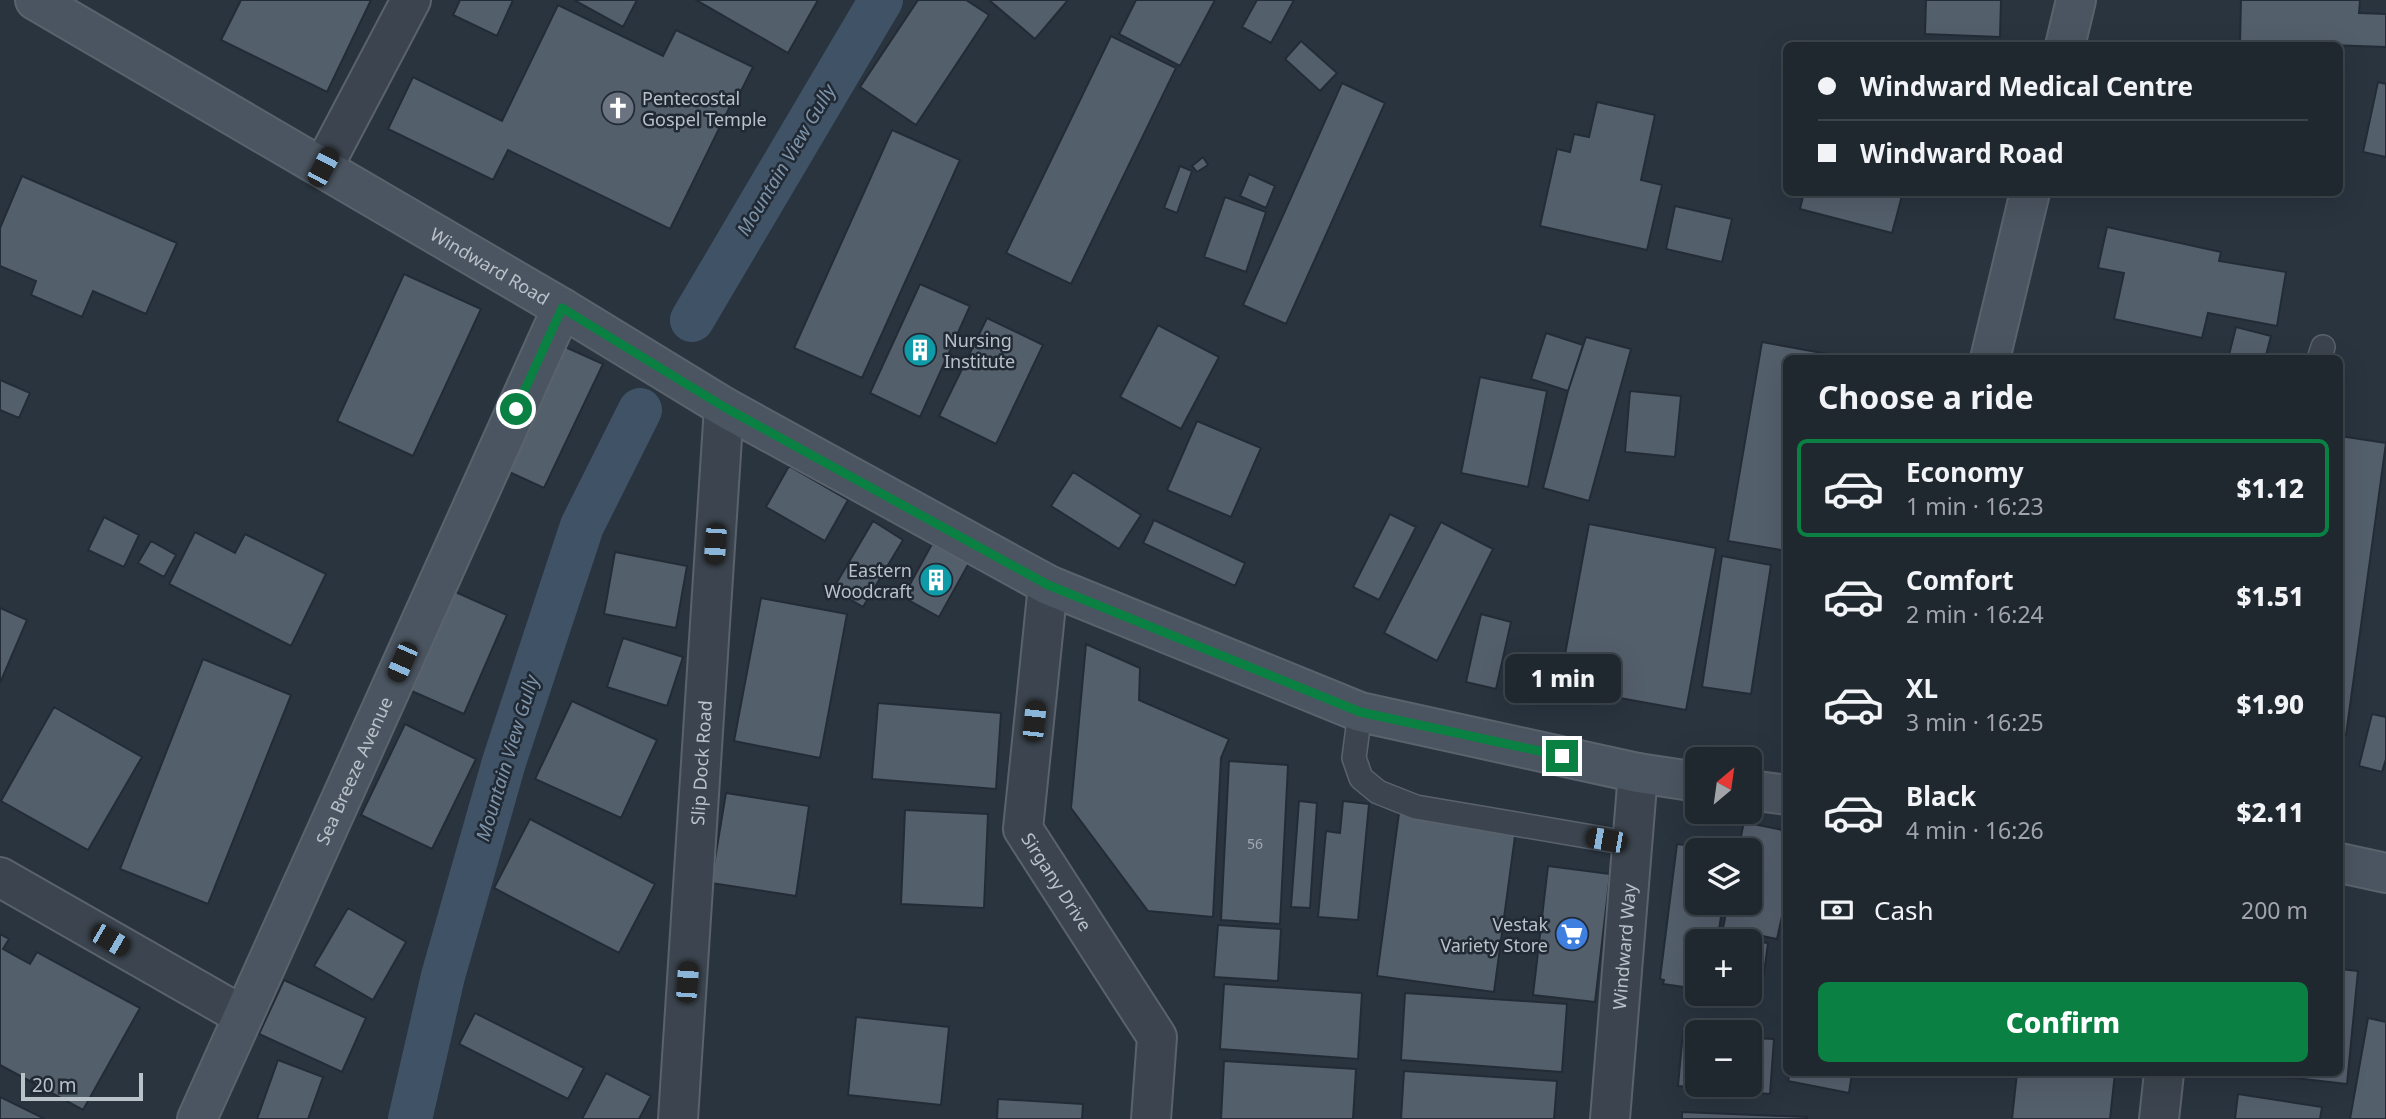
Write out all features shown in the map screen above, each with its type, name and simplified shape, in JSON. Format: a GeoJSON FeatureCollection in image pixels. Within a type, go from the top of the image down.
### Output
{"type":"FeatureCollection","features":[{"type":"Feature","properties":{"kind":"main road","name":"Windward Road"},"geometry":{"type":"LineString","coordinates":[[35,0],[562,308],[724,407],[1048,585],[1360,712],[1638,773],[1685,780]]}},
{"type":"Feature","properties":{"kind":"main road"},"geometry":{"type":"LineString","coordinates":[[2066,42],[2076,0]]}},
{"type":"Feature","properties":{"kind":"main road"},"geometry":{"type":"LineString","coordinates":[[1991,355],[2029,196]]}},
{"type":"Feature","properties":{"kind":"main road","name":"Sea Breeze Avenue"},"geometry":{"type":"LineString","coordinates":[[197,1119],[562,308]]}},
{"type":"Feature","properties":{"kind":"main road"},"geometry":{"type":"LineString","coordinates":[[1762,792],[1783,794]]}},
{"type":"Feature","properties":{"kind":"main road"},"geometry":{"type":"LineString","coordinates":[[2343,864],[2386,873]]}},
{"type":"Feature","properties":{"kind":"street"},"geometry":{"type":"LineString","coordinates":[[323,167],[411,0]]}},
{"type":"Feature","properties":{"kind":"street","name":"Slip Dock Road"},"geometry":{"type":"LineString","coordinates":[[678,1119],[724,407]]}},
{"type":"Feature","properties":{"kind":"street","name":"Sirgany Drive"},"geometry":{"type":"LineString","coordinates":[[1048,585],[1023,829],[1157,1037],[1151,1119]]}},
{"type":"Feature","properties":{"kind":"street","name":"Windward Way"},"geometry":{"type":"LineString","coordinates":[[1610,1119],[1638,773]]}},
{"type":"Feature","properties":{"kind":"street"},"geometry":{"type":"LineString","coordinates":[[0,877],[243,1016]]}},
{"type":"Feature","properties":{"kind":"street"},"geometry":{"type":"LineString","coordinates":[[2159,1119],[2164,1076]]}},
{"type":"Feature","properties":{"kind":"lane"},"geometry":{"type":"LineString","coordinates":[[1360,712],[1354,758],[1361,778],[1378,792],[1416,807],[1633,844]]}},
{"type":"Feature","properties":{"kind":"building"},"geometry":{"type":"Polygon","coordinates":[[[241,0],[371,0],[327,92],[221,40],[241,0]]]}},
{"type":"Feature","properties":{"kind":"building"},"geometry":{"type":"Polygon","coordinates":[[[460,0],[513,0],[497,36],[453,15],[460,0]]]}},
{"type":"Feature","properties":{"kind":"building"},"geometry":{"type":"Polygon","coordinates":[[[574,0],[637,0],[623,27],[574,0]]]}},
{"type":"Feature","properties":{"kind":"building"},"geometry":{"type":"Polygon","coordinates":[[[696,0],[818,0],[788,53],[696,0]]]}},
{"type":"Feature","properties":{"kind":"building"},"geometry":{"type":"Polygon","coordinates":[[[918,0],[966,0],[989,15],[916,125],[860,87],[918,0]]]}},
{"type":"Feature","properties":{"kind":"building"},"geometry":{"type":"Polygon","coordinates":[[[989,0],[1068,0],[1035,39],[989,0]]]}},
{"type":"Feature","properties":{"kind":"building"},"geometry":{"type":"Polygon","coordinates":[[[1136,0],[1215,0],[1180,66],[1119,34],[1136,0]]]}},
{"type":"Feature","properties":{"kind":"building"},"geometry":{"type":"Polygon","coordinates":[[[1257,0],[1294,0],[1271,43],[1242,27],[1257,0]]]}},
{"type":"Feature","properties":{"kind":"building"},"geometry":{"type":"Polygon","coordinates":[[[1926,0],[2001,0],[2000,37],[1925,34],[1926,0]]]}},
{"type":"Feature","properties":{"kind":"building"},"geometry":{"type":"Polygon","coordinates":[[[2241,0],[2360,0],[2359,13],[2386,14],[2386,47],[2343,46],[2343,42],[2240,42],[2241,0]]]}},
{"type":"Feature","properties":{"kind":"building","name":"Pentecostal Gospel Temple"},"geometry":{"type":"Polygon","coordinates":[[[558,5],[663,56],[676,30],[753,67],[739,95],[736,94],[670,229],[508,150],[493,180],[388,129],[413,77],[502,121],[558,5]]]}},
{"type":"Feature","properties":{"kind":"building"},"geometry":{"type":"Polygon","coordinates":[[[1111,36],[1176,68],[1071,284],[1006,253],[1111,36]]]}},
{"type":"Feature","properties":{"kind":"building"},"geometry":{"type":"Polygon","coordinates":[[[1301,41],[1337,73],[1320,91],[1285,59],[1301,41]]]}},
{"type":"Feature","properties":{"kind":"building"},"geometry":{"type":"Polygon","coordinates":[[[2378,82],[2386,84],[2386,157],[2363,152],[2378,82]]]}},
{"type":"Feature","properties":{"kind":"building"},"geometry":{"type":"Polygon","coordinates":[[[1342,83],[1385,103],[1286,324],[1243,305],[1342,83]]]}},
{"type":"Feature","properties":{"kind":"building"},"geometry":{"type":"Polygon","coordinates":[[[1597,102],[1655,115],[1641,180],[1662,185],[1647,250],[1540,226],[1557,149],[1570,152],[1574,134],[1589,137],[1597,102]]]}},
{"type":"Feature","properties":{"kind":"building"},"geometry":{"type":"Polygon","coordinates":[[[892,130],[960,160],[862,378],[794,348],[892,130]]]}},
{"type":"Feature","properties":{"kind":"building"},"geometry":{"type":"Polygon","coordinates":[[[1203,157],[1208,165],[1197,172],[1192,166],[1203,157]]]}},
{"type":"Feature","properties":{"kind":"building"},"geometry":{"type":"Polygon","coordinates":[[[1180,166],[1192,171],[1177,213],[1164,208],[1180,166]]]}},
{"type":"Feature","properties":{"kind":"building"},"geometry":{"type":"Polygon","coordinates":[[[1249,174],[1275,186],[1266,208],[1240,196],[1249,174]]]}},
{"type":"Feature","properties":{"kind":"building"},"geometry":{"type":"Polygon","coordinates":[[[22,176],[177,243],[146,314],[93,291],[82,317],[31,295],[36,281],[0,266],[0,228],[22,176]]]}},
{"type":"Feature","properties":{"kind":"building"},"geometry":{"type":"Polygon","coordinates":[[[1803,196],[1902,196],[1892,233],[1800,209],[1803,196]]]}},
{"type":"Feature","properties":{"kind":"building"},"geometry":{"type":"Polygon","coordinates":[[[1225,197],[1266,212],[1246,272],[1204,257],[1225,197]]]}},
{"type":"Feature","properties":{"kind":"building"},"geometry":{"type":"Polygon","coordinates":[[[1675,206],[1732,219],[1722,262],[1666,249],[1675,206]]]}},
{"type":"Feature","properties":{"kind":"building"},"geometry":{"type":"Polygon","coordinates":[[[2107,227],[2221,252],[2219,261],[2286,272],[2277,326],[2208,313],[2202,338],[2114,319],[2124,273],[2098,268],[2107,227]]]}},
{"type":"Feature","properties":{"kind":"building"},"geometry":{"type":"Polygon","coordinates":[[[404,274],[481,309],[413,456],[337,421],[404,274]]]}},
{"type":"Feature","properties":{"kind":"building","name":"Nursing Institute"},"geometry":{"type":"Polygon","coordinates":[[[920,284],[970,306],[920,417],[870,393],[920,284]]]}},
{"type":"Feature","properties":{"kind":"building"},"geometry":{"type":"Polygon","coordinates":[[[987,318],[1043,345],[996,444],[939,416],[987,318]]]}},
{"type":"Feature","properties":{"kind":"building"},"geometry":{"type":"Polygon","coordinates":[[[1158,325],[1219,357],[1181,429],[1120,397],[1158,325]]]}},
{"type":"Feature","properties":{"kind":"building"},"geometry":{"type":"Polygon","coordinates":[[[2236,327],[2271,336],[2266,355],[2229,355],[2236,327]]]}},
{"type":"Feature","properties":{"kind":"building"},"geometry":{"type":"Polygon","coordinates":[[[1546,333],[1583,345],[1568,391],[1531,379],[1546,333]]]}},
{"type":"Feature","properties":{"kind":"building"},"geometry":{"type":"Polygon","coordinates":[[[1586,337],[1631,349],[1589,501],[1543,488],[1568,391],[1586,337]]]}},
{"type":"Feature","properties":{"kind":"building"},"geometry":{"type":"Polygon","coordinates":[[[1762,342],[1833,355],[1783,355],[1783,550],[1728,541],[1762,342]]]}},
{"type":"Feature","properties":{"kind":"building"},"geometry":{"type":"Polygon","coordinates":[[[563,346],[603,364],[544,488],[505,470],[563,346]]]}},
{"type":"Feature","properties":{"kind":"building"},"geometry":{"type":"Polygon","coordinates":[[[1480,377],[1547,391],[1528,487],[1461,473],[1480,377]]]}},
{"type":"Feature","properties":{"kind":"building"},"geometry":{"type":"Polygon","coordinates":[[[0,380],[30,393],[19,418],[0,410],[0,380]]]}},
{"type":"Feature","properties":{"kind":"building"},"geometry":{"type":"Polygon","coordinates":[[[1630,391],[1681,396],[1675,457],[1625,452],[1630,391]]]}},
{"type":"Feature","properties":{"kind":"building"},"geometry":{"type":"Polygon","coordinates":[[[1197,421],[1261,448],[1231,517],[1167,490],[1197,421]]]}},
{"type":"Feature","properties":{"kind":"building"},"geometry":{"type":"Polygon","coordinates":[[[2343,436],[2386,443],[2346,735],[2343,734],[2343,436]]]}},
{"type":"Feature","properties":{"kind":"building"},"geometry":{"type":"Polygon","coordinates":[[[789,466],[848,500],[825,541],[766,507],[789,466]]]}},
{"type":"Feature","properties":{"kind":"building"},"geometry":{"type":"Polygon","coordinates":[[[1073,472],[1141,515],[1119,549],[1051,506],[1073,472]]]}},
{"type":"Feature","properties":{"kind":"building"},"geometry":{"type":"Polygon","coordinates":[[[1390,514],[1416,527],[1379,600],[1353,587],[1390,514]]]}},
{"type":"Feature","properties":{"kind":"building"},"geometry":{"type":"Polygon","coordinates":[[[104,517],[139,535],[124,567],[88,550],[104,517]]]}},
{"type":"Feature","properties":{"kind":"building"},"geometry":{"type":"Polygon","coordinates":[[[1154,520],[1245,563],[1235,586],[1143,543],[1154,520]]]}},
{"type":"Feature","properties":{"kind":"building"},"geometry":{"type":"Polygon","coordinates":[[[873,521],[903,540],[863,607],[833,589],[873,521]]]}},
{"type":"Feature","properties":{"kind":"building"},"geometry":{"type":"Polygon","coordinates":[[[1441,522],[1493,549],[1437,661],[1384,633],[1441,522]]]}},
{"type":"Feature","properties":{"kind":"building"},"geometry":{"type":"Polygon","coordinates":[[[1589,524],[1716,548],[1686,710],[1559,687],[1589,524]]]}},
{"type":"Feature","properties":{"kind":"building"},"geometry":{"type":"Polygon","coordinates":[[[195,532],[235,553],[245,534],[326,574],[291,646],[169,584],[195,532]]]}},
{"type":"Feature","properties":{"kind":"building"},"geometry":{"type":"Polygon","coordinates":[[[151,541],[176,555],[164,577],[138,563],[151,541]]]}},
{"type":"Feature","properties":{"kind":"building","name":"Eastern Woodcraft"},"geometry":{"type":"Polygon","coordinates":[[[932,544],[969,563],[939,617],[903,597],[932,544]]]}},
{"type":"Feature","properties":{"kind":"building"},"geometry":{"type":"Polygon","coordinates":[[[615,552],[687,566],[676,628],[604,614],[615,552]]]}},
{"type":"Feature","properties":{"kind":"building"},"geometry":{"type":"Polygon","coordinates":[[[1722,556],[1771,565],[1751,694],[1702,687],[1722,556]]]}},
{"type":"Feature","properties":{"kind":"building"},"geometry":{"type":"Polygon","coordinates":[[[451,590],[507,615],[464,714],[407,689],[451,590]]]}},
{"type":"Feature","properties":{"kind":"building"},"geometry":{"type":"Polygon","coordinates":[[[761,598],[847,614],[820,758],[734,741],[761,598]]]}},
{"type":"Feature","properties":{"kind":"building"},"geometry":{"type":"Polygon","coordinates":[[[0,608],[27,620],[0,683],[0,608]]]}},
{"type":"Feature","properties":{"kind":"building"},"geometry":{"type":"Polygon","coordinates":[[[1481,614],[1511,622],[1496,689],[1466,682],[1481,614]]]}},
{"type":"Feature","properties":{"kind":"building"},"geometry":{"type":"Polygon","coordinates":[[[623,638],[683,657],[667,706],[607,687],[623,638]]]}},
{"type":"Feature","properties":{"kind":"building"},"geometry":{"type":"Polygon","coordinates":[[[1086,644],[1140,668],[1139,700],[1229,739],[1221,758],[1213,917],[1148,911],[1071,808],[1086,644]]]}},
{"type":"Feature","properties":{"kind":"building"},"geometry":{"type":"Polygon","coordinates":[[[203,659],[291,695],[208,904],[120,869],[203,659]]]}},
{"type":"Feature","properties":{"kind":"building"},"geometry":{"type":"Polygon","coordinates":[[[572,701],[657,740],[621,818],[535,779],[572,701]]]}},
{"type":"Feature","properties":{"kind":"building"},"geometry":{"type":"Polygon","coordinates":[[[878,703],[1001,713],[996,789],[872,779],[878,703]]]}},
{"type":"Feature","properties":{"kind":"building"},"geometry":{"type":"Polygon","coordinates":[[[54,707],[142,757],[88,850],[1,801],[54,707]]]}},
{"type":"Feature","properties":{"kind":"building"},"geometry":{"type":"Polygon","coordinates":[[[2372,714],[2386,717],[2386,759],[2382,772],[2359,766],[2372,714]]]}},
{"type":"Feature","properties":{"kind":"building"},"geometry":{"type":"Polygon","coordinates":[[[405,724],[476,759],[432,849],[361,815],[405,724]]]}},
{"type":"Feature","properties":{"kind":"building"},"geometry":{"type":"Polygon","coordinates":[[[1229,761],[1288,765],[1280,924],[1221,920],[1229,761]]]}},
{"type":"Feature","properties":{"kind":"building"},"geometry":{"type":"Polygon","coordinates":[[[726,793],[809,806],[796,896],[711,883],[726,793]]]}},
{"type":"Feature","properties":{"kind":"building"},"geometry":{"type":"Polygon","coordinates":[[[1299,801],[1317,803],[1310,908],[1291,907],[1299,801]]]}},
{"type":"Feature","properties":{"kind":"building"},"geometry":{"type":"Polygon","coordinates":[[[1343,801],[1369,804],[1358,920],[1318,917],[1326,831],[1340,833],[1343,801]]]}},
{"type":"Feature","properties":{"kind":"building"},"geometry":{"type":"Polygon","coordinates":[[[905,810],[988,814],[984,908],[901,904],[905,810]]]}},
{"type":"Feature","properties":{"kind":"building"},"geometry":{"type":"Polygon","coordinates":[[[1399,813],[1516,829],[1494,992],[1377,976],[1399,813]]]}},
{"type":"Feature","properties":{"kind":"building"},"geometry":{"type":"Polygon","coordinates":[[[530,819],[655,884],[619,953],[494,888],[530,819]]]}},
{"type":"Feature","properties":{"kind":"building"},"geometry":{"type":"Polygon","coordinates":[[[1744,824],[1783,830],[1783,912],[1777,939],[1762,936],[1762,929],[1723,928],[1726,915],[1762,915],[1762,838],[1741,838],[1744,824]]]}},
{"type":"Feature","properties":{"kind":"building"},"geometry":{"type":"Polygon","coordinates":[[[1677,844],[1685,845],[1685,915],[1721,915],[1719,929],[1685,929],[1685,987],[1663,984],[1664,980],[1660,979],[1677,844]]]}},
{"type":"Feature","properties":{"kind":"building","name":"Vestak Variety Store"},"geometry":{"type":"Polygon","coordinates":[[[1548,866],[1610,874],[1595,1002],[1533,995],[1548,866]]]}},
{"type":"Feature","properties":{"kind":"building"},"geometry":{"type":"Polygon","coordinates":[[[348,908],[406,942],[373,1000],[314,966],[348,908]]]}},
{"type":"Feature","properties":{"kind":"building"},"geometry":{"type":"Polygon","coordinates":[[[1218,925],[1281,929],[1278,981],[1214,977],[1218,925]]]}},
{"type":"Feature","properties":{"kind":"building"},"geometry":{"type":"Polygon","coordinates":[[[0,934],[9,939],[3,949],[30,964],[37,952],[140,1008],[83,1110],[0,1065],[0,934]]]}},
{"type":"Feature","properties":{"kind":"building"},"geometry":{"type":"Polygon","coordinates":[[[1762,942],[1768,943],[1762,988],[1762,942]]]}},
{"type":"Feature","properties":{"kind":"building"},"geometry":{"type":"Polygon","coordinates":[[[2343,969],[2358,971],[2347,1084],[2277,1076],[2343,1076],[2343,969]]]}},
{"type":"Feature","properties":{"kind":"building"},"geometry":{"type":"Polygon","coordinates":[[[284,980],[366,1018],[342,1072],[259,1034],[284,980]]]}},
{"type":"Feature","properties":{"kind":"building"},"geometry":{"type":"Polygon","coordinates":[[[1224,984],[1362,993],[1358,1059],[1220,1049],[1224,984]]]}},
{"type":"Feature","properties":{"kind":"building"},"geometry":{"type":"Polygon","coordinates":[[[1405,993],[1567,1004],[1562,1072],[1401,1060],[1405,993]]]}},
{"type":"Feature","properties":{"kind":"building"},"geometry":{"type":"Polygon","coordinates":[[[475,1013],[584,1068],[568,1099],[459,1044],[475,1013]]]}},
{"type":"Feature","properties":{"kind":"building"},"geometry":{"type":"Polygon","coordinates":[[[856,1017],[949,1027],[941,1105],[848,1095],[856,1017]]]}},
{"type":"Feature","properties":{"kind":"building"},"geometry":{"type":"Polygon","coordinates":[[[2368,1018],[2386,1022],[2386,1119],[2350,1119],[2368,1018]]]}},
{"type":"Feature","properties":{"kind":"building"},"geometry":{"type":"Polygon","coordinates":[[[1683,1032],[1685,1032],[1685,1087],[1678,1086],[1683,1032]]]}},
{"type":"Feature","properties":{"kind":"building"},"geometry":{"type":"Polygon","coordinates":[[[1762,1038],[1774,1039],[1770,1094],[1762,1093],[1762,1038]]]}},
{"type":"Feature","properties":{"kind":"building"},"geometry":{"type":"Polygon","coordinates":[[[278,1060],[323,1077],[308,1119],[257,1119],[278,1060]]]}},
{"type":"Feature","properties":{"kind":"building"},"geometry":{"type":"Polygon","coordinates":[[[1224,1061],[1356,1069],[1353,1119],[1221,1119],[1224,1061]]]}},
{"type":"Feature","properties":{"kind":"building"},"geometry":{"type":"Polygon","coordinates":[[[1404,1071],[1557,1081],[1554,1119],[1401,1119],[1404,1071]]]}},
{"type":"Feature","properties":{"kind":"building"},"geometry":{"type":"Polygon","coordinates":[[[606,1073],[651,1096],[639,1119],[582,1119],[606,1073]]]}},
{"type":"Feature","properties":{"kind":"building"},"geometry":{"type":"Polygon","coordinates":[[[1789,1076],[1852,1076],[1849,1093],[1788,1081],[1789,1076]]]}},
{"type":"Feature","properties":{"kind":"building"},"geometry":{"type":"Polygon","coordinates":[[[2017,1076],[2115,1076],[2110,1119],[2012,1119],[2017,1076]]]}},
{"type":"Feature","properties":{"kind":"building"},"geometry":{"type":"Polygon","coordinates":[[[2238,1094],[2322,1107],[2320,1119],[2235,1119],[2238,1094]]]}},
{"type":"Feature","properties":{"kind":"building"},"geometry":{"type":"Polygon","coordinates":[[[0,1097],[45,1119],[0,1119],[0,1097]]]}},
{"type":"Feature","properties":{"kind":"building"},"geometry":{"type":"Polygon","coordinates":[[[998,1099],[1083,1104],[1082,1119],[997,1119],[998,1099]]]}},
{"type":"Feature","properties":{"kind":"building"},"geometry":{"type":"Polygon","coordinates":[[[1682,1112],[1807,1117],[1807,1119],[1682,1119],[1682,1112]]]}},
{"type":"Feature","properties":{"kind":"waterway","name":"Mountain View Gully"},"geometry":{"type":"LineString","coordinates":[[692,320],[881,0]]}},
{"type":"Feature","properties":{"kind":"waterway","name":"Mountain View Gully"},"geometry":{"type":"LineString","coordinates":[[410,1119],[443,976],[504,762],[582,526],[640,410]]}},
{"type":"Feature","properties":{"kind":"place","name":"Pentecostal Gospel Temple"},"geometry":{"type":"Point","coordinates":[618,108]}},
{"type":"Feature","properties":{"kind":"place","name":"Nursing Institute"},"geometry":{"type":"Point","coordinates":[920,350]}},
{"type":"Feature","properties":{"kind":"place","name":"Eastern Woodcraft"},"geometry":{"type":"Point","coordinates":[936,580]}},
{"type":"Feature","properties":{"kind":"place","name":"Vestak Variety Store"},"geometry":{"type":"Point","coordinates":[1572,934]}},
{"type":"Feature","properties":{"kind":"route"},"geometry":{"type":"LineString","coordinates":[[516,409],[562,308],[724,407],[1048,585],[1360,712],[1562,756]]}}]}
